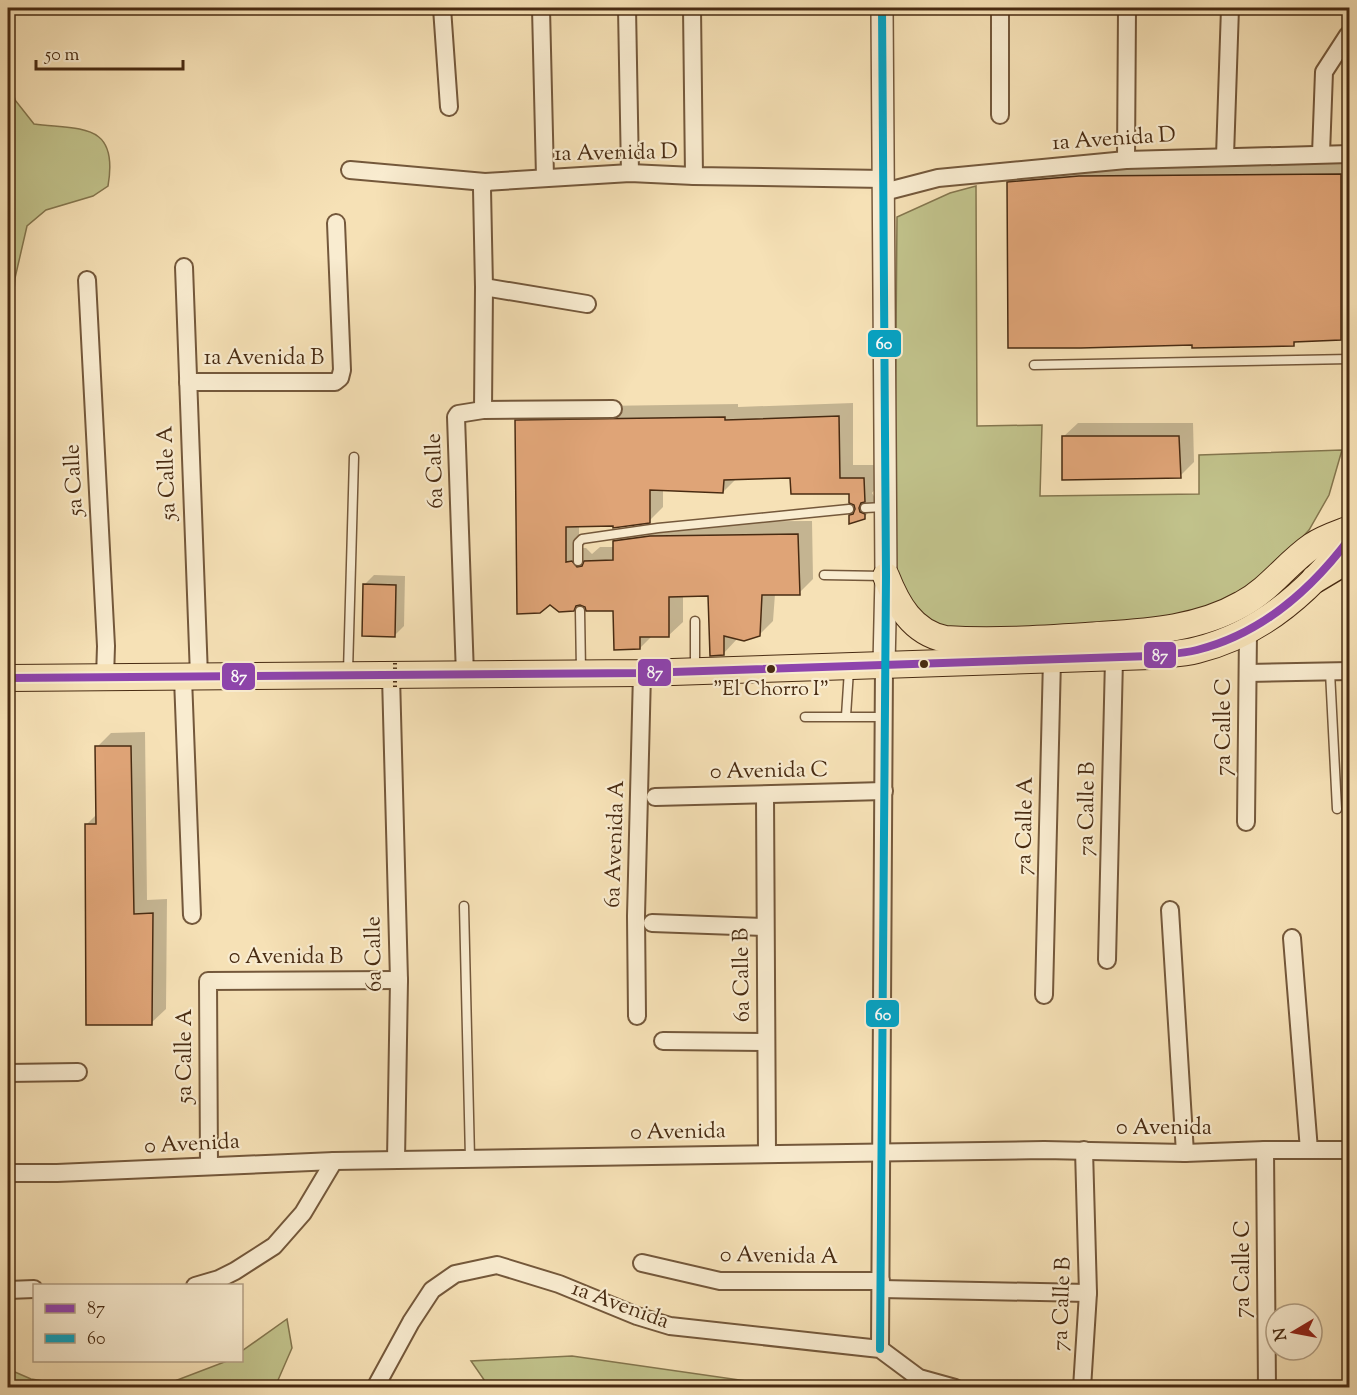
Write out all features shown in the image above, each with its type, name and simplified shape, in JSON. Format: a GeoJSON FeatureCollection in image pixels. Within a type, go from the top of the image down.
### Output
{"type":"FeatureCollection","features":[{"type":"Feature","properties":{"kind":"highway"},"geometry":{"type":"LineString","coordinates":[[1315,579],[1350,558]]}},
{"type":"Feature","properties":{"kind":"main road"},"geometry":{"type":"LineString","coordinates":[[885,576],[895,599],[917,626],[931,636],[945,639],[1038,639],[1163,629],[1200,622],[1243,604],[1266,589],[1312,546],[1350,529]]}},
{"type":"Feature","properties":{"kind":"main road"},"geometry":{"type":"LineString","coordinates":[[8,678],[695,672],[1114,658],[1195,651],[1248,632],[1288,604],[1315,579],[1350,538]]}},
{"type":"Feature","properties":{"kind":"street"},"geometry":{"type":"LineString","coordinates":[[442,8],[448,107]]}},
{"type":"Feature","properties":{"kind":"street"},"geometry":{"type":"LineString","coordinates":[[541,8],[545,177]]}},
{"type":"Feature","properties":{"kind":"street"},"geometry":{"type":"LineString","coordinates":[[627,8],[630,172]]}},
{"type":"Feature","properties":{"kind":"street"},"geometry":{"type":"LineString","coordinates":[[692,8],[694,176]]}},
{"type":"Feature","properties":{"kind":"street"},"geometry":{"type":"LineString","coordinates":[[882,8],[884,186],[875,508],[885,576],[880,1349],[919,1378],[955,1388]]}},
{"type":"Feature","properties":{"kind":"street"},"geometry":{"type":"LineString","coordinates":[[1000,8],[1000,115]]}},
{"type":"Feature","properties":{"kind":"street"},"geometry":{"type":"LineString","coordinates":[[1126,160],[1127,8]]}},
{"type":"Feature","properties":{"kind":"street"},"geometry":{"type":"LineString","coordinates":[[1225,156],[1230,8]]}},
{"type":"Feature","properties":{"kind":"street"},"geometry":{"type":"LineString","coordinates":[[1321,154],[1324,72],[1348,35]]}},
{"type":"Feature","properties":{"kind":"street","name":"1a Avenida D"},"geometry":{"type":"LineString","coordinates":[[350,170],[485,182],[630,172],[884,186],[938,178],[1126,160],[1350,154]]}},
{"type":"Feature","properties":{"kind":"street"},"geometry":{"type":"LineString","coordinates":[[485,182],[482,189],[483,410],[613,409]]}},
{"type":"Feature","properties":{"kind":"street","name":"1a Avenida B"},"geometry":{"type":"LineString","coordinates":[[188,382],[335,382],[340,378],[342,370],[336,224]]}},
{"type":"Feature","properties":{"kind":"street","name":"5a Calle A"},"geometry":{"type":"LineString","coordinates":[[183,267],[188,382],[191,677]]}},
{"type":"Feature","properties":{"kind":"street","name":"5a Calle"},"geometry":{"type":"LineString","coordinates":[[87,280],[106,646],[105,678]]}},
{"type":"Feature","properties":{"kind":"street"},"geometry":{"type":"LineString","coordinates":[[484,287],[587,304]]}},
{"type":"Feature","properties":{"kind":"street","name":"6a Calle"},"geometry":{"type":"LineString","coordinates":[[465,675],[456,417],[462,412],[483,410]]}},
{"type":"Feature","properties":{"kind":"street","name":"7a Calle C"},"geometry":{"type":"LineString","coordinates":[[1246,822],[1248,632]]}},
{"type":"Feature","properties":{"kind":"street","name":"7a Calle B"},"geometry":{"type":"LineString","coordinates":[[1107,960],[1114,658]]}},
{"type":"Feature","properties":{"kind":"street","name":"7a Calle A"},"geometry":{"type":"LineString","coordinates":[[1044,994],[1053,659]]}},
{"type":"Feature","properties":{"kind":"street"},"geometry":{"type":"LineString","coordinates":[[1248,673],[1350,671]]}},
{"type":"Feature","properties":{"kind":"street","name":"6a Avenida A"},"geometry":{"type":"LineString","coordinates":[[637,1016],[636,916],[642,673]]}},
{"type":"Feature","properties":{"kind":"street","name":"6a Calle"},"geometry":{"type":"LineString","coordinates":[[394,674],[399,980],[396,1160]]}},
{"type":"Feature","properties":{"kind":"street"},"geometry":{"type":"LineString","coordinates":[[191,677],[192,915]]}},
{"type":"Feature","properties":{"kind":"street","name":"0 Avenida C"},"geometry":{"type":"LineString","coordinates":[[656,797],[884,791]]}},
{"type":"Feature","properties":{"kind":"street","name":"6a Calle B"},"geometry":{"type":"LineString","coordinates":[[765,795],[767,1154]]}},
{"type":"Feature","properties":{"kind":"street"},"geometry":{"type":"LineString","coordinates":[[1170,910],[1185,1153]]}},
{"type":"Feature","properties":{"kind":"street"},"geometry":{"type":"LineString","coordinates":[[652,923],[765,927]]}},
{"type":"Feature","properties":{"kind":"street"},"geometry":{"type":"LineString","coordinates":[[1292,938],[1309,1150]]}},
{"type":"Feature","properties":{"kind":"street","name":"0 Avenida B"},"geometry":{"type":"LineString","coordinates":[[208,981],[399,980]]}},
{"type":"Feature","properties":{"kind":"street","name":"5a Calle A"},"geometry":{"type":"LineString","coordinates":[[208,981],[209,1166]]}},
{"type":"Feature","properties":{"kind":"street"},"geometry":{"type":"LineString","coordinates":[[663,1041],[766,1042]]}},
{"type":"Feature","properties":{"kind":"street"},"geometry":{"type":"LineString","coordinates":[[8,1073],[78,1072]]}},
{"type":"Feature","properties":{"kind":"street","name":"7a Calle B"},"geometry":{"type":"LineString","coordinates":[[1082,1388],[1088,1293],[1084,1150]]}},
{"type":"Feature","properties":{"kind":"street","name":"0 Avenida"},"geometry":{"type":"LineString","coordinates":[[8,1173],[470,1158],[1084,1150],[1185,1153],[1350,1150]]}},
{"type":"Feature","properties":{"kind":"street","name":"7a Calle C"},"geometry":{"type":"LineString","coordinates":[[1265,1150],[1267,1388]]}},
{"type":"Feature","properties":{"kind":"street"},"geometry":{"type":"LineString","coordinates":[[202,1284],[235,1271],[274,1246],[303,1213],[334,1161]]}},
{"type":"Feature","properties":{"kind":"street","name":"0 Avenida A"},"geometry":{"type":"LineString","coordinates":[[642,1263],[720,1281],[1088,1293]]}},
{"type":"Feature","properties":{"kind":"street","name":"1a Avenida"},"geometry":{"type":"LineString","coordinates":[[375,1388],[411,1322],[432,1290],[455,1274],[497,1265],[559,1284],[637,1316],[670,1326],[880,1349]]}},
{"type":"Feature","properties":{"kind":"street"},"geometry":{"type":"LineString","coordinates":[[8,1290],[33,1289]]}},
{"type":"Feature","properties":{"kind":"lane"},"geometry":{"type":"LineString","coordinates":[[1034,365],[1350,359]]}},
{"type":"Feature","properties":{"kind":"lane"},"geometry":{"type":"LineString","coordinates":[[348,676],[354,457]]}},
{"type":"Feature","properties":{"kind":"lane"},"geometry":{"type":"LineString","coordinates":[[578,561],[578,543],[582,538],[849,509]]}},
{"type":"Feature","properties":{"kind":"lane"},"geometry":{"type":"LineString","coordinates":[[824,576],[885,576]]}},
{"type":"Feature","properties":{"kind":"lane"},"geometry":{"type":"LineString","coordinates":[[580,611],[581,674]]}},
{"type":"Feature","properties":{"kind":"lane"},"geometry":{"type":"LineString","coordinates":[[695,621],[695,672]]}},
{"type":"Feature","properties":{"kind":"lane"},"geometry":{"type":"LineString","coordinates":[[846,716],[849,666]]}},
{"type":"Feature","properties":{"kind":"lane"},"geometry":{"type":"LineString","coordinates":[[1330,672],[1337,809]]}},
{"type":"Feature","properties":{"kind":"lane"},"geometry":{"type":"LineString","coordinates":[[805,717],[883,717]]}},
{"type":"Feature","properties":{"kind":"lane"},"geometry":{"type":"LineString","coordinates":[[464,906],[470,1158]]}},
{"type":"Feature","properties":{"kind":"green space"},"geometry":{"type":"Polygon","coordinates":[[[8,74],[15,100],[34,124],[81,129],[93,133],[102,140],[108,150],[110,165],[108,186],[93,196],[46,210],[27,226],[15,278],[8,369],[8,74]]]}},
{"type":"Feature","properties":{"kind":"green space"},"geometry":{"type":"Polygon","coordinates":[[[976,186],[977,426],[1042,425],[1040,496],[1199,494],[1199,455],[1342,450],[1329,495],[1309,530],[1284,557],[1245,591],[1194,615],[1125,629],[938,629],[910,604],[894,570],[897,217],[950,193],[976,186]]]}},
{"type":"Feature","properties":{"kind":"green space"},"geometry":{"type":"Polygon","coordinates":[[[287,1319],[292,1348],[275,1387],[159,1387],[224,1362],[243,1362],[243,1350],[287,1319]]]}},
{"type":"Feature","properties":{"kind":"green space"},"geometry":{"type":"Polygon","coordinates":[[[572,1356],[786,1387],[489,1387],[471,1361],[572,1356]]]}},
{"type":"Feature","properties":{"kind":"green space"},"geometry":{"type":"Polygon","coordinates":[[[8,1369],[31,1379],[82,1387],[8,1387],[8,1369]]]}},
{"type":"Feature","properties":{"kind":"building"},"geometry":{"type":"Polygon","coordinates":[[[1341,174],[1341,340],[1294,342],[1294,346],[1008,348],[1007,182],[1079,176],[1341,174]]]}},
{"type":"Feature","properties":{"kind":"building"},"geometry":{"type":"Polygon","coordinates":[[[839,416],[840,478],[864,478],[865,502],[861,503],[859,508],[860,512],[865,514],[865,519],[849,524],[849,515],[853,514],[855,509],[854,505],[849,503],[849,494],[791,494],[790,478],[724,480],[723,493],[650,490],[650,523],[613,528],[613,526],[566,527],[566,562],[572,561],[577,567],[582,566],[584,561],[613,560],[613,541],[650,536],[798,534],[800,595],[762,595],[760,636],[744,641],[724,636],[724,655],[710,656],[708,596],[669,597],[669,637],[640,637],[640,649],[614,650],[613,611],[586,611],[585,607],[580,605],[576,606],[574,611],[559,612],[550,605],[540,613],[517,614],[515,420],[725,417],[725,420],[839,416]]]}},
{"type":"Feature","properties":{"kind":"building"},"geometry":{"type":"Polygon","coordinates":[[[1062,436],[1179,436],[1181,478],[1062,480],[1062,436]]]}},
{"type":"Feature","properties":{"kind":"building"},"geometry":{"type":"Polygon","coordinates":[[[363,584],[396,585],[395,637],[362,636],[363,584]]]}},
{"type":"Feature","properties":{"kind":"building"},"geometry":{"type":"Polygon","coordinates":[[[95,746],[131,746],[134,914],[153,913],[152,1025],[86,1025],[85,824],[96,824],[95,746]]]}},
{"type":"Feature","properties":{"kind":"transit line","name":"60"},"geometry":{"type":"LineString","coordinates":[[880,1349],[886,576],[882,8]]}},
{"type":"Feature","properties":{"kind":"transit line","name":"87"},"geometry":{"type":"LineString","coordinates":[[8,678],[642,673],[1174,654],[1220,643],[1263,621],[1283,607],[1319,575],[1350,538]]}},
{"type":"Feature","properties":{"kind":"place","name":"\"El Chorro I\""},"geometry":{"type":"Point","coordinates":[771,669]}}]}
